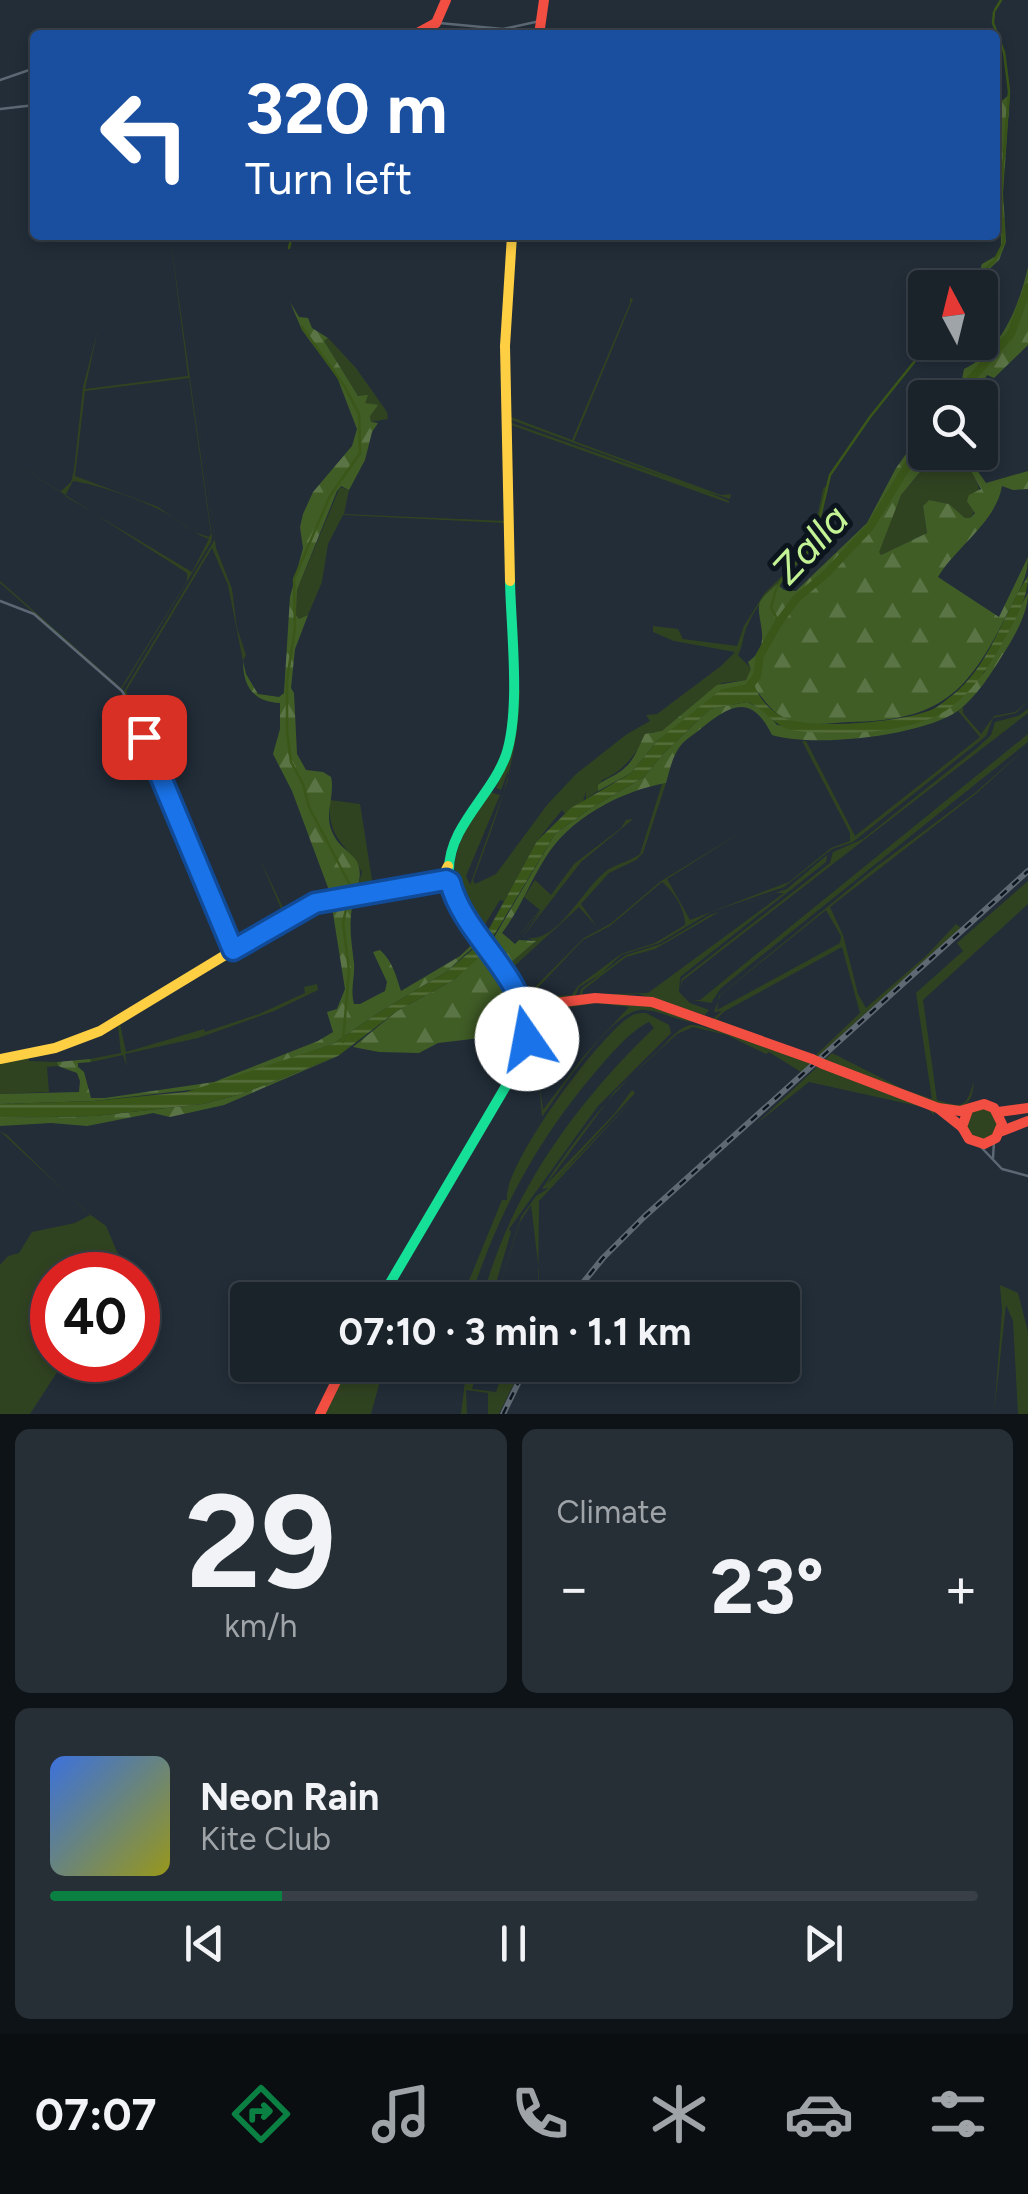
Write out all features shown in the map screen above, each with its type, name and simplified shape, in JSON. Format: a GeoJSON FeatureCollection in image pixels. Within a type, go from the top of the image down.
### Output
{"type":"FeatureCollection","features":[{"type":"Feature","properties":{"kind":"street"},"geometry":{"type":"LineString","coordinates":[[436,23],[446,0]]}},
{"type":"Feature","properties":{"kind":"street"},"geometry":{"type":"LineString","coordinates":[[540,30],[544,0]]}},
{"type":"Feature","properties":{"kind":"street"},"geometry":{"type":"LineString","coordinates":[[423,30],[436,23],[503,29],[541,20]]}},
{"type":"Feature","properties":{"kind":"street"},"geometry":{"type":"LineString","coordinates":[[0,80],[30,70]]}},
{"type":"Feature","properties":{"kind":"street"},"geometry":{"type":"LineString","coordinates":[[0,109],[30,106]]}},
{"type":"Feature","properties":{"kind":"street"},"geometry":{"type":"LineString","coordinates":[[439,883],[458,834],[506,758],[514,725],[504,346],[512,240]]}},
{"type":"Feature","properties":{"kind":"street"},"geometry":{"type":"LineString","coordinates":[[0,601],[34,614],[122,692],[233,950]]}},
{"type":"Feature","properties":{"kind":"street"},"geometry":{"type":"LineString","coordinates":[[0,1060],[55,1048],[100,1031],[315,903],[439,883]]}},
{"type":"Feature","properties":{"kind":"street"},"geometry":{"type":"LineString","coordinates":[[391,1282],[521,1060],[527,1039],[524,1007],[454,897],[439,883]]}},
{"type":"Feature","properties":{"kind":"street"},"geometry":{"type":"LineString","coordinates":[[524,1007],[595,998],[652,1002],[938,1108],[955,1112],[984,1104],[998,1112],[1028,1108]]}},
{"type":"Feature","properties":{"kind":"street"},"geometry":{"type":"LineString","coordinates":[[938,1108],[1008,1172],[1028,1176]]}},
{"type":"Feature","properties":{"kind":"street"},"geometry":{"type":"LineString","coordinates":[[962,1127],[968,1110]]}},
{"type":"Feature","properties":{"kind":"street"},"geometry":{"type":"LineString","coordinates":[[993,1160],[992,1149],[999,1135],[998,1112]]}},
{"type":"Feature","properties":{"kind":"street"},"geometry":{"type":"LineString","coordinates":[[974,1143],[984,1144],[1028,1121]]}},
{"type":"Feature","properties":{"kind":"street"},"geometry":{"type":"LineString","coordinates":[[320,1414],[336,1382]]}},
{"type":"Feature","properties":{"kind":"shaded area"},"geometry":{"type":"Polygon","coordinates":[[[171,240],[212,537],[211,542],[122,689],[0,581],[121,688],[187,581],[187,573],[95,514],[192,572],[209,539],[194,532],[209,537],[211,534],[189,378],[85,391],[75,476],[158,507],[193,531],[153,506],[73,481],[66,495],[60,492],[71,482],[74,470],[83,387],[98,329],[85,389],[188,376],[171,240]]]}},
{"type":"Feature","properties":{"kind":"shaded area"},"geometry":{"type":"Polygon","coordinates":[[[509,240],[504,318],[509,659],[505,523],[343,515],[328,544],[322,582],[308,615],[299,619],[297,590],[340,487],[349,490],[344,514],[506,521],[501,340],[509,240]]]}},
{"type":"Feature","properties":{"kind":"shaded area"},"geometry":{"type":"Polygon","coordinates":[[[514,240],[508,337],[511,417],[572,440],[630,298],[633,299],[574,441],[721,495],[731,494],[730,499],[708,492],[729,503],[511,425],[517,684],[509,422],[674,480],[509,419],[506,345],[514,240]]]}},
{"type":"Feature","properties":{"kind":"shaded area"},"geometry":{"type":"Polygon","coordinates":[[[328,338],[356,368],[388,419],[371,422],[367,405],[324,341],[328,338]]]}},
{"type":"Feature","properties":{"kind":"shaded area"},"geometry":{"type":"Polygon","coordinates":[[[923,470],[971,470],[980,492],[970,518],[949,504],[929,500],[923,506],[927,533],[881,555],[878,552],[901,495],[923,470]]]}},
{"type":"Feature","properties":{"kind":"shaded area"},"geometry":{"type":"Polygon","coordinates":[[[827,485],[813,549],[767,594],[748,625],[738,655],[752,669],[746,680],[722,683],[662,732],[652,732],[625,765],[602,780],[598,791],[586,799],[586,792],[583,801],[565,814],[562,810],[537,841],[504,901],[500,900],[479,934],[458,895],[455,861],[477,811],[490,792],[500,795],[466,876],[470,885],[503,793],[473,880],[475,884],[496,874],[547,805],[576,774],[650,721],[646,715],[657,714],[735,652],[674,641],[653,632],[653,626],[678,629],[683,639],[737,646],[744,626],[764,594],[811,547],[827,485]]]}},
{"type":"Feature","properties":{"kind":"shaded area"},"geometry":{"type":"Polygon","coordinates":[[[215,539],[232,589],[237,628],[246,655],[243,661],[228,585],[212,548],[126,691],[234,943],[283,913],[259,857],[284,910],[297,908],[236,946],[232,946],[124,691],[215,539]]]}},
{"type":"Feature","properties":{"kind":"shaded area"},"geometry":{"type":"Polygon","coordinates":[[[1028,576],[1020,609],[987,668],[959,701],[936,716],[897,728],[830,733],[786,728],[747,702],[710,709],[644,777],[555,834],[482,955],[454,980],[397,1011],[338,1056],[241,1094],[203,1104],[95,1116],[0,1118],[0,1104],[186,1092],[333,1044],[446,972],[471,951],[490,927],[537,841],[571,808],[631,773],[658,740],[722,689],[754,683],[769,707],[795,721],[859,723],[923,713],[954,694],[977,669],[1028,576]]]}},
{"type":"Feature","properties":{"kind":"shaded area"},"geometry":{"type":"Polygon","coordinates":[[[517,689],[519,715],[508,775],[508,771],[501,790],[496,788],[512,748],[517,689]]]}},
{"type":"Feature","properties":{"kind":"shaded area"},"geometry":{"type":"Polygon","coordinates":[[[1028,701],[1016,713],[993,718],[986,736],[975,745],[853,842],[832,849],[784,887],[711,912],[659,943],[621,955],[579,987],[575,997],[528,1003],[505,971],[535,942],[528,938],[551,931],[602,875],[640,854],[662,784],[666,783],[643,853],[609,873],[581,904],[597,927],[579,907],[511,969],[524,993],[530,992],[584,938],[610,924],[661,881],[748,828],[667,879],[690,920],[789,882],[831,848],[850,841],[850,833],[802,741],[806,741],[855,836],[980,737],[958,711],[963,707],[963,713],[981,734],[994,716],[1015,712],[1028,701]],[[662,882],[610,926],[583,940],[528,998],[572,995],[578,986],[621,954],[655,943],[685,925],[681,907],[662,882]]]}},
{"type":"Feature","properties":{"kind":"shaded area"},"geometry":{"type":"Polygon","coordinates":[[[1028,709],[1028,713],[682,981],[681,988],[681,980],[684,977],[830,863],[833,852],[863,839],[977,748],[991,735],[995,722],[1028,709]]]}},
{"type":"Feature","properties":{"kind":"shaded area"},"geometry":{"type":"Polygon","coordinates":[[[1028,734],[1028,742],[721,988],[711,1003],[693,1000],[700,1000],[1028,734]]]}},
{"type":"Feature","properties":{"kind":"shaded area"},"geometry":{"type":"Polygon","coordinates":[[[1028,746],[977,793],[830,907],[843,935],[858,994],[866,1008],[956,924],[961,928],[815,1059],[713,1019],[722,1011],[714,1012],[718,1001],[717,1010],[840,943],[841,936],[826,910],[721,995],[876,867],[975,793],[1028,746]],[[842,947],[716,1019],[815,1056],[860,1013],[842,947]]]}},
{"type":"Feature","properties":{"kind":"shaded area"},"geometry":{"type":"Polygon","coordinates":[[[330,800],[360,804],[373,886],[408,885],[344,894],[341,891],[357,889],[362,872],[331,824],[330,800]]]}},
{"type":"Feature","properties":{"kind":"shaded area"},"geometry":{"type":"Polygon","coordinates":[[[633,819],[581,862],[521,939],[543,908],[512,944],[540,910],[524,897],[535,880],[551,895],[574,864],[626,820],[633,819]]]}},
{"type":"Feature","properties":{"kind":"shaded area"},"geometry":{"type":"Polygon","coordinates":[[[827,855],[826,862],[680,977],[679,992],[690,1003],[709,1010],[705,1015],[639,994],[579,997],[581,989],[626,955],[661,944],[710,915],[787,889],[827,855]],[[784,893],[719,912],[655,949],[626,957],[583,990],[582,995],[648,993],[784,893]]]}},
{"type":"Feature","properties":{"kind":"shaded area"},"geometry":{"type":"Polygon","coordinates":[[[1028,881],[1028,904],[923,1000],[937,1100],[963,1104],[974,1081],[968,1102],[961,1106],[951,1106],[936,1102],[825,1062],[921,1103],[934,1110],[934,1115],[927,1108],[809,1082],[756,1124],[832,1053],[903,1089],[932,1099],[916,993],[963,951],[957,943],[1028,881]]]}},
{"type":"Feature","properties":{"kind":"shaded area"},"geometry":{"type":"Polygon","coordinates":[[[317,984],[318,990],[274,1011],[198,1038],[125,1054],[127,1067],[123,1055],[91,1062],[90,1059],[121,1053],[120,1024],[126,1052],[259,1014],[305,993],[304,987],[317,984]]]}},
{"type":"Feature","properties":{"kind":"shaded area"},"geometry":{"type":"Polygon","coordinates":[[[595,1001],[658,1007],[701,1022],[648,1010],[629,1014],[601,1038],[542,1117],[539,1085],[543,1110],[584,1056],[629,1007],[597,1003],[532,1013],[535,1062],[528,1045],[530,1013],[536,1008],[595,1001]]]}},
{"type":"Feature","properties":{"kind":"shaded area"},"geometry":{"type":"Polygon","coordinates":[[[638,1013],[669,1025],[671,1033],[598,1106],[509,1229],[496,1282],[488,1282],[510,1223],[549,1152],[598,1088],[654,1028],[649,1022],[635,1031],[598,1069],[539,1149],[507,1207],[476,1282],[468,1282],[502,1200],[507,1200],[520,1160],[536,1132],[598,1048],[638,1013]]]}},
{"type":"Feature","properties":{"kind":"shaded area"},"geometry":{"type":"Polygon","coordinates":[[[708,1024],[812,1062],[801,1072],[769,1052],[727,1035],[693,1027],[677,1034],[631,1076],[675,1034],[692,1025],[722,1033],[708,1024]]]}},
{"type":"Feature","properties":{"kind":"shaded area"},"geometry":{"type":"Polygon","coordinates":[[[28,1056],[29,1061],[57,1062],[58,1066],[47,1067],[49,1092],[0,1094],[0,1062],[28,1056]]]}},
{"type":"Feature","properties":{"kind":"shaded area"},"geometry":{"type":"Polygon","coordinates":[[[632,1090],[635,1093],[550,1186],[637,1095],[539,1201],[538,1266],[531,1205],[520,1222],[501,1282],[521,1217],[536,1196],[549,1188],[542,1189],[606,1103],[546,1185],[632,1090]]]}},
{"type":"Feature","properties":{"kind":"shaded area"},"geometry":{"type":"Polygon","coordinates":[[[982,1107],[994,1112],[999,1124],[994,1136],[982,1141],[970,1136],[965,1124],[970,1112],[982,1107]]]}},
{"type":"Feature","properties":{"kind":"shaded area"},"geometry":{"type":"Polygon","coordinates":[[[0,1131],[7,1135],[69,1196],[0,1131]]]}},
{"type":"Feature","properties":{"kind":"shaded area"},"geometry":{"type":"Polygon","coordinates":[[[87,1212],[106,1226],[117,1252],[30,1252],[30,1382],[51,1382],[30,1414],[0,1414],[0,1265],[8,1256],[19,1253],[32,1232],[75,1223],[90,1215],[87,1212]]]}},
{"type":"Feature","properties":{"kind":"shaded area"},"geometry":{"type":"Polygon","coordinates":[[[1000,1285],[1018,1293],[1028,1332],[1028,1414],[1018,1414],[1013,1321],[1006,1305],[994,1414],[1002,1311],[1000,1285]]]}},
{"type":"Feature","properties":{"kind":"shaded area"},"geometry":{"type":"Polygon","coordinates":[[[338,1382],[380,1382],[371,1414],[323,1414],[338,1382]]]}},
{"type":"Feature","properties":{"kind":"shaded area"},"geometry":{"type":"Polygon","coordinates":[[[465,1382],[474,1382],[472,1389],[496,1392],[499,1382],[515,1382],[499,1414],[488,1414],[488,1393],[466,1390],[467,1414],[461,1414],[465,1382]]]}},
{"type":"Feature","properties":{"kind":"green space"},"geometry":{"type":"Polygon","coordinates":[[[1010,94],[1003,193],[1006,242],[999,260],[988,270],[980,270],[1001,246],[1000,102],[1010,94]]]}},
{"type":"Feature","properties":{"kind":"green space"},"geometry":{"type":"Polygon","coordinates":[[[1028,267],[1028,345],[994,378],[987,375],[984,380],[961,380],[964,369],[978,360],[998,360],[998,339],[1019,297],[1028,267]]]}},
{"type":"Feature","properties":{"kind":"green space"},"geometry":{"type":"Polygon","coordinates":[[[290,302],[299,317],[308,318],[312,328],[328,338],[324,341],[358,396],[368,395],[365,403],[378,405],[370,416],[371,422],[378,423],[365,460],[349,490],[341,486],[337,491],[297,590],[296,615],[299,619],[308,615],[295,649],[291,688],[297,754],[306,770],[331,777],[330,826],[356,860],[360,876],[357,889],[343,892],[337,887],[338,892],[330,893],[292,791],[273,754],[280,729],[280,703],[256,696],[243,670],[243,661],[258,694],[279,697],[284,693],[290,597],[303,548],[303,514],[313,492],[352,446],[357,429],[337,377],[302,330],[290,302]]]}},
{"type":"Feature","properties":{"kind":"green space"},"geometry":{"type":"Polygon","coordinates":[[[908,451],[908,470],[922,470],[901,495],[881,555],[927,533],[923,506],[929,500],[949,504],[970,518],[975,513],[967,501],[969,495],[981,489],[971,470],[977,470],[986,483],[1028,471],[1028,489],[1002,486],[984,523],[938,577],[999,617],[1028,557],[1018,593],[993,641],[964,683],[929,708],[907,716],[817,724],[781,716],[749,683],[697,709],[658,740],[631,773],[598,791],[598,785],[629,763],[645,734],[662,731],[717,685],[746,680],[751,669],[748,662],[756,655],[762,639],[761,600],[777,584],[784,590],[796,591],[867,523],[908,451]]]}},
{"type":"Feature","properties":{"kind":"green space"},"geometry":{"type":"Polygon","coordinates":[[[1028,593],[1019,626],[988,678],[966,704],[943,719],[896,733],[814,740],[772,735],[764,721],[747,708],[738,707],[719,715],[680,746],[666,783],[597,809],[554,845],[502,933],[515,944],[519,940],[536,941],[504,968],[489,946],[555,834],[644,777],[710,709],[747,702],[765,711],[777,725],[830,733],[928,719],[984,673],[1028,593]]]}},
{"type":"Feature","properties":{"kind":"green space"},"geometry":{"type":"Polygon","coordinates":[[[354,898],[354,1004],[385,991],[387,982],[373,952],[380,950],[388,959],[401,991],[479,942],[446,972],[333,1044],[207,1088],[93,1101],[0,1104],[0,1094],[79,1092],[77,1073],[58,1066],[57,1062],[90,1059],[91,1062],[78,1063],[78,1067],[84,1072],[91,1098],[105,1098],[214,1082],[318,1041],[333,1032],[327,1012],[337,1009],[345,989],[331,901],[354,898]]]}},
{"type":"Feature","properties":{"kind":"green space"},"geometry":{"type":"Polygon","coordinates":[[[485,950],[519,1000],[525,1025],[511,1026],[506,1035],[438,1043],[419,1053],[353,1047],[397,1011],[454,980],[485,950]]]}},
{"type":"Feature","properties":{"kind":"green space"},"geometry":{"type":"Polygon","coordinates":[[[338,1056],[224,1105],[170,1117],[153,1113],[87,1126],[0,1126],[0,1118],[95,1116],[203,1104],[241,1094],[338,1056]]]}},
{"type":"Feature","properties":{"kind":"waterway"},"geometry":{"type":"LineString","coordinates":[[995,10],[1001,0]]}},
{"type":"Feature","properties":{"kind":"waterway"},"geometry":{"type":"LineString","coordinates":[[994,12],[996,30]]}},
{"type":"Feature","properties":{"kind":"waterway"},"geometry":{"type":"LineString","coordinates":[[984,270],[1004,242],[1001,192],[1009,91],[1000,41]]}},
{"type":"Feature","properties":{"kind":"waterway"},"geometry":{"type":"LineString","coordinates":[[289,248],[291,240]]}},
{"type":"Feature","properties":{"kind":"waterway","name":"Zalla"},"geometry":{"type":"LineString","coordinates":[[970,380],[1011,334],[1028,287]]}},
{"type":"Feature","properties":{"kind":"waterway"},"geometry":{"type":"LineString","coordinates":[[302,327],[345,387],[359,414],[360,453],[330,496],[294,579],[295,628],[287,680],[291,762],[309,807],[351,887],[343,923],[349,970],[343,1042]]}},
{"type":"Feature","properties":{"kind":"waterway"},"geometry":{"type":"LineString","coordinates":[[779,622],[771,608],[776,589],[813,547],[830,475],[916,360]]}},
{"type":"Feature","properties":{"kind":"waterway","name":"Zalla"},"geometry":{"type":"LineString","coordinates":[[748,688],[757,676],[760,655],[779,622],[796,599],[826,574],[870,527],[908,465]]}},
{"type":"Feature","properties":{"kind":"railway"},"geometry":{"type":"LineString","coordinates":[[584,1282],[644,1217],[1028,871]]}},
{"type":"Feature","properties":{"kind":"railway"},"geometry":{"type":"LineString","coordinates":[[503,1414],[519,1382]]}},
{"type":"Feature","properties":{"kind":"traffic: fast"},"geometry":{"type":"LineString","coordinates":[[391,1282],[516,1069],[526,1040],[525,1016],[518,994],[463,915],[453,893],[449,870],[456,839],[500,770],[511,736],[514,693],[510,581]]}},
{"type":"Feature","properties":{"kind":"traffic: slow"},"geometry":{"type":"LineString","coordinates":[[510,581],[505,346],[512,240]]}},
{"type":"Feature","properties":{"kind":"traffic: slow"},"geometry":{"type":"LineString","coordinates":[[0,1059],[55,1048],[100,1031],[301,909],[336,897],[431,884],[442,878],[448,866]]}},
{"type":"Feature","properties":{"kind":"traffic: jam"},"geometry":{"type":"LineString","coordinates":[[423,30],[436,23],[446,0]]}},
{"type":"Feature","properties":{"kind":"traffic: jam"},"geometry":{"type":"LineString","coordinates":[[540,30],[544,0]]}},
{"type":"Feature","properties":{"kind":"traffic: jam"},"geometry":{"type":"LineString","coordinates":[[524,1007],[595,998],[652,1002],[812,1059]]}},
{"type":"Feature","properties":{"kind":"traffic: jam"},"geometry":{"type":"LineString","coordinates":[[812,1059],[823,1064]]}},
{"type":"Feature","properties":{"kind":"traffic: jam"},"geometry":{"type":"LineString","coordinates":[[823,1064],[938,1108],[962,1127]]}},
{"type":"Feature","properties":{"kind":"traffic: jam"},"geometry":{"type":"LineString","coordinates":[[938,1108],[960,1111],[984,1104],[994,1108],[1002,1124],[996,1138],[984,1144],[969,1139],[962,1127],[968,1110]]}},
{"type":"Feature","properties":{"kind":"traffic: jam"},"geometry":{"type":"LineString","coordinates":[[998,1112],[1028,1108]]}},
{"type":"Feature","properties":{"kind":"traffic: jam"},"geometry":{"type":"LineString","coordinates":[[1002,1131],[1028,1121]]}},
{"type":"Feature","properties":{"kind":"traffic: jam"},"geometry":{"type":"LineString","coordinates":[[320,1414],[336,1382]]}},
{"type":"Feature","properties":{"kind":"route"},"geometry":{"type":"LineString","coordinates":[[144,737],[233,950],[315,903],[446,880],[464,916],[518,994],[524,1007],[527,1039]]}}]}
